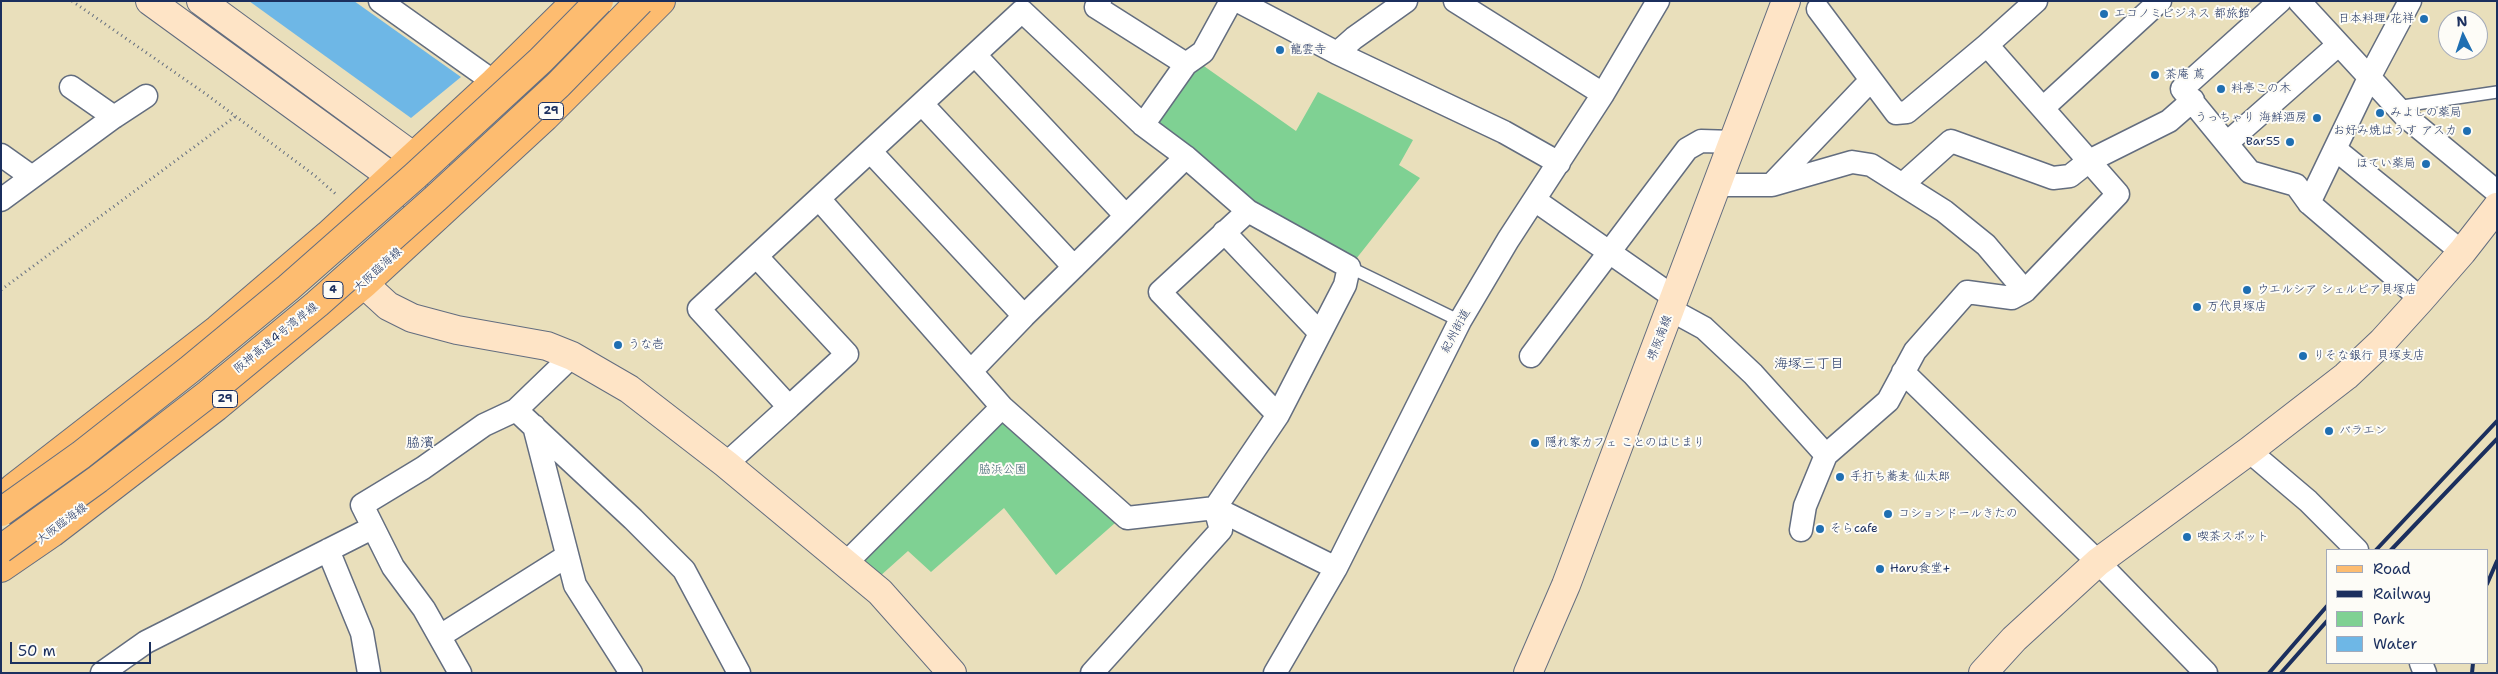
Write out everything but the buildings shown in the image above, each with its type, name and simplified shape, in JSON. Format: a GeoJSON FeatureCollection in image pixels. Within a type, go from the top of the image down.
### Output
{"type":"FeatureCollection","features":[{"type":"Feature","properties":{"kind":"main road"},"geometry":{"type":"LineString","coordinates":[[1,496],[118,409],[218,329],[392,178],[494,82],[576,1]]}},
{"type":"Feature","properties":{"kind":"main road","name":"4"},"geometry":{"type":"LineString","coordinates":[[1,512],[81,455],[288,288],[415,176],[541,60],[599,1]]}},
{"type":"Feature","properties":{"kind":"main road","name":"阪神高速4号湾岸線"},"geometry":{"type":"LineString","coordinates":[[1,549],[121,461],[317,304],[436,198],[558,85],[640,1]]}},
{"type":"Feature","properties":{"kind":"main road","name":"大阪臨海線"},"geometry":{"type":"LineString","coordinates":[[1,568],[52,533],[216,407],[364,284],[545,117],[660,1]]}},
{"type":"Feature","properties":{"kind":"street"},"geometry":{"type":"LineString","coordinates":[[150,1],[392,178],[437,216]]}},
{"type":"Feature","properties":{"kind":"street"},"geometry":{"type":"LineString","coordinates":[[201,1],[462,192]]}},
{"type":"Feature","properties":{"kind":"street"},"geometry":{"type":"LineString","coordinates":[[1100,1],[1096,7],[1186,64]]}},
{"type":"Feature","properties":{"kind":"street"},"geometry":{"type":"LineString","coordinates":[[1143,125],[1186,64],[1203,52],[1230,1]]}},
{"type":"Feature","properties":{"kind":"street"},"geometry":{"type":"LineString","coordinates":[[1238,1],[1337,53],[1504,132],[1559,163]]}},
{"type":"Feature","properties":{"kind":"street"},"geometry":{"type":"LineString","coordinates":[[1337,53],[1354,38],[1406,1]]}},
{"type":"Feature","properties":{"kind":"street"},"geometry":{"type":"LineString","coordinates":[[1455,1],[1603,94]]}},
{"type":"Feature","properties":{"kind":"street","name":"紀州街道"},"geometry":{"type":"LineString","coordinates":[[1275,673],[1336,568],[1460,321],[1508,240],[1536,200],[1603,94],[1658,1]]}},
{"type":"Feature","properties":{"kind":"street","name":"堺阪南線"},"geometry":{"type":"LineString","coordinates":[[1528,673],[1566,585],[1786,1]]}},
{"type":"Feature","properties":{"kind":"street"},"geometry":{"type":"LineString","coordinates":[[1816,4],[1896,113],[1906,112],[1987,45],[2036,1]]}},
{"type":"Feature","properties":{"kind":"street"},"geometry":{"type":"LineString","coordinates":[[2043,108],[2160,1]]}},
{"type":"Feature","properties":{"kind":"street"},"geometry":{"type":"LineString","coordinates":[[2280,1],[2182,89],[2250,172],[2296,184],[2308,202],[2421,299]]}},
{"type":"Feature","properties":{"kind":"street"},"geometry":{"type":"LineString","coordinates":[[2298,1],[2396,107],[2497,192]]}},
{"type":"Feature","properties":{"kind":"street"},"geometry":{"type":"LineString","coordinates":[[2308,202],[2369,78],[2410,1]]}},
{"type":"Feature","properties":{"kind":"street"},"geometry":{"type":"LineString","coordinates":[[383,2],[494,82]]}},
{"type":"Feature","properties":{"kind":"street"},"geometry":{"type":"LineString","coordinates":[[789,408],[699,309],[820,200],[1022,11],[1143,125],[1186,157],[1248,211],[1349,267],[1346,285],[1278,414],[1215,508],[1221,530],[1092,673]]}},
{"type":"Feature","properties":{"kind":"street"},"geometry":{"type":"LineString","coordinates":[[1801,530],[1805,506],[1826,455],[1888,402],[1915,351],[1967,292],[2012,298],[2025,291],[2118,194],[1987,45]]}},
{"type":"Feature","properties":{"kind":"street"},"geometry":{"type":"LineString","coordinates":[[2227,143],[2338,45]]}},
{"type":"Feature","properties":{"kind":"street"},"geometry":{"type":"LineString","coordinates":[[975,55],[1126,216]]}},
{"type":"Feature","properties":{"kind":"street"},"geometry":{"type":"LineString","coordinates":[[1772,185],[1871,80]]}},
{"type":"Feature","properties":{"kind":"street"},"geometry":{"type":"LineString","coordinates":[[71,87],[114,117]]}},
{"type":"Feature","properties":{"kind":"street"},"geometry":{"type":"LineString","coordinates":[[1,200],[114,117],[146,96]]}},
{"type":"Feature","properties":{"kind":"street"},"geometry":{"type":"LineString","coordinates":[[1903,184],[1951,141],[2053,178],[2070,176],[2089,161],[2170,121],[2192,100]]}},
{"type":"Feature","properties":{"kind":"street"},"geometry":{"type":"LineString","coordinates":[[922,104],[1074,267]]}},
{"type":"Feature","properties":{"kind":"street"},"geometry":{"type":"LineString","coordinates":[[1531,356],[1687,149],[1701,141],[1734,142]]}},
{"type":"Feature","properties":{"kind":"street"},"geometry":{"type":"LineString","coordinates":[[2334,149],[2462,252]]}},
{"type":"Feature","properties":{"kind":"street"},"geometry":{"type":"LineString","coordinates":[[871,152],[1024,316]]}},
{"type":"Feature","properties":{"kind":"street"},"geometry":{"type":"LineString","coordinates":[[1,155],[32,177]]}},
{"type":"Feature","properties":{"kind":"street"},"geometry":{"type":"LineString","coordinates":[[972,370],[1024,316],[1186,157]]}},
{"type":"Feature","properties":{"kind":"street"},"geometry":{"type":"LineString","coordinates":[[1717,185],[1772,185],[1852,162],[1870,165],[1944,211],[1986,245],[2025,291]]}},
{"type":"Feature","properties":{"kind":"street"},"geometry":{"type":"LineString","coordinates":[[820,200],[972,370],[1002,407],[1127,518],[1215,508],[1336,568]]}},
{"type":"Feature","properties":{"kind":"street"},"geometry":{"type":"LineString","coordinates":[[1536,200],[1609,251],[1704,328],[1753,374],[1826,455]]}},
{"type":"Feature","properties":{"kind":"street"},"geometry":{"type":"LineString","coordinates":[[1982,673],[2014,639],[2098,562],[2250,452],[2346,376],[2382,342],[2421,299],[2462,252],[2497,207]]}},
{"type":"Feature","properties":{"kind":"street"},"geometry":{"type":"LineString","coordinates":[[1248,211],[1160,292],[1278,414]]}},
{"type":"Feature","properties":{"kind":"street"},"geometry":{"type":"LineString","coordinates":[[1224,232],[1320,333]]}},
{"type":"Feature","properties":{"kind":"street"},"geometry":{"type":"LineString","coordinates":[[726,464],[846,354],[757,256]]}},
{"type":"Feature","properties":{"kind":"street"},"geometry":{"type":"LineString","coordinates":[[364,284],[388,306],[412,318],[456,330],[547,346],[572,356],[629,389],[726,464],[880,592],[952,673]]}},
{"type":"Feature","properties":{"kind":"street"},"geometry":{"type":"LineString","coordinates":[[460,673],[424,609],[393,566],[372,528],[362,505],[423,468],[484,425],[516,410],[572,356]]}},
{"type":"Feature","properties":{"kind":"street"},"geometry":{"type":"LineString","coordinates":[[1903,372],[2098,562],[2206,673]]}},
{"type":"Feature","properties":{"kind":"street"},"geometry":{"type":"LineString","coordinates":[[846,564],[1002,407]]}},
{"type":"Feature","properties":{"kind":"street"},"geometry":{"type":"LineString","coordinates":[[516,410],[633,519],[684,570],[739,673]]}},
{"type":"Feature","properties":{"kind":"street"},"geometry":{"type":"LineString","coordinates":[[534,426],[575,585],[631,673]]}},
{"type":"Feature","properties":{"kind":"street"},"geometry":{"type":"LineString","coordinates":[[2250,452],[2308,501],[2356,549]]}},
{"type":"Feature","properties":{"kind":"street"},"geometry":{"type":"LineString","coordinates":[[102,673],[146,642],[372,528]]}},
{"type":"Feature","properties":{"kind":"street"},"geometry":{"type":"LineString","coordinates":[[328,550],[362,633],[369,673]]}},
{"type":"Feature","properties":{"kind":"street"},"geometry":{"type":"LineString","coordinates":[[440,636],[567,556]]}},
{"type":"Feature","properties":{"kind":"lane"},"geometry":{"type":"LineString","coordinates":[[2396,107],[2497,92]]}},
{"type":"Feature","properties":{"kind":"lane"},"geometry":{"type":"LineString","coordinates":[[1349,267],[1460,321]]}},
{"type":"Feature","properties":{"kind":"path"},"geometry":{"type":"LineString","coordinates":[[72,1],[236,116],[314,175],[342,200]]}},
{"type":"Feature","properties":{"kind":"path"},"geometry":{"type":"LineString","coordinates":[[1,290],[236,116]]}},
{"type":"Feature","properties":{"kind":"green space"},"geometry":{"type":"Polygon","coordinates":[[[1201,64],[1296,131],[1318,92],[1413,140],[1399,165],[1420,178],[1356,259],[1256,204],[1156,125],[1201,64]]]}},
{"type":"Feature","properties":{"kind":"green space","name":"脇浜公園"},"geometry":{"type":"Polygon","coordinates":[[[1002,419],[1115,523],[1056,575],[1004,508],[931,572],[908,551],[879,577],[858,561],[1002,419]]]}},
{"type":"Feature","properties":{"kind":"water"},"geometry":{"type":"Polygon","coordinates":[[[249,1],[354,1],[461,77],[411,118],[249,1]]]}},
{"type":"Feature","properties":{"kind":"railway"},"geometry":{"type":"LineString","coordinates":[[2377,549],[2497,421]]}},
{"type":"Feature","properties":{"kind":"railway"},"geometry":{"type":"LineString","coordinates":[[2392,549],[2497,439]]}},
{"type":"Feature","properties":{"kind":"railway"},"geometry":{"type":"LineString","coordinates":[[2488,582],[2497,561]]}},
{"type":"Feature","properties":{"kind":"railway"},"geometry":{"type":"LineString","coordinates":[[2269,673],[2326,607]]}},
{"type":"Feature","properties":{"kind":"railway"},"geometry":{"type":"LineString","coordinates":[[2281,673],[2326,622]]}},
{"type":"Feature","properties":{"kind":"railway"},"geometry":{"type":"LineString","coordinates":[[2472,673],[2473,664]]}},
{"type":"Feature","properties":{"kind":"place","name":"エコノミビジネス 都旅館"},"geometry":{"type":"Point","coordinates":[2104,14]}},
{"type":"Feature","properties":{"kind":"place","name":"日本料理 花祥"},"geometry":{"type":"Point","coordinates":[2424,19]}},
{"type":"Feature","properties":{"kind":"place","name":"龍雲寺"},"geometry":{"type":"Point","coordinates":[1280,50]}},
{"type":"Feature","properties":{"kind":"place","name":"茶庵 蔦"},"geometry":{"type":"Point","coordinates":[2155,75]}},
{"type":"Feature","properties":{"kind":"place","name":"料亭この木"},"geometry":{"type":"Point","coordinates":[2221,89]}},
{"type":"Feature","properties":{"kind":"place","name":"みよしの薬局"},"geometry":{"type":"Point","coordinates":[2380,113]}},
{"type":"Feature","properties":{"kind":"place","name":"うっちゃり 海鮮酒房"},"geometry":{"type":"Point","coordinates":[2317,118]}},
{"type":"Feature","properties":{"kind":"place","name":"お好み焼はうす アスカ"},"geometry":{"type":"Point","coordinates":[2467,131]}},
{"type":"Feature","properties":{"kind":"place","name":"Bar55"},"geometry":{"type":"Point","coordinates":[2290,142]}},
{"type":"Feature","properties":{"kind":"place","name":"ほてい薬局"},"geometry":{"type":"Point","coordinates":[2426,164]}},
{"type":"Feature","properties":{"kind":"place","name":"ウエルシア シェルピア貝塚店"},"geometry":{"type":"Point","coordinates":[2247,290]}},
{"type":"Feature","properties":{"kind":"place","name":"万代貝塚店"},"geometry":{"type":"Point","coordinates":[2197,307]}},
{"type":"Feature","properties":{"kind":"place","name":"うな壱"},"geometry":{"type":"Point","coordinates":[618,345]}},
{"type":"Feature","properties":{"kind":"place","name":"りそな銀行 貝塚支店"},"geometry":{"type":"Point","coordinates":[2303,356]}},
{"type":"Feature","properties":{"kind":"place","name":"バラエン"},"geometry":{"type":"Point","coordinates":[2329,431]}},
{"type":"Feature","properties":{"kind":"place","name":"隠れ家カフェ ことのはじまり"},"geometry":{"type":"Point","coordinates":[1535,443]}},
{"type":"Feature","properties":{"kind":"place","name":"手打ち蕎麦 仙太郎"},"geometry":{"type":"Point","coordinates":[1840,477]}},
{"type":"Feature","properties":{"kind":"place","name":"コションドールきたの"},"geometry":{"type":"Point","coordinates":[1888,514]}},
{"type":"Feature","properties":{"kind":"place","name":"そらcafe"},"geometry":{"type":"Point","coordinates":[1820,529]}},
{"type":"Feature","properties":{"kind":"place","name":"喫茶スポット"},"geometry":{"type":"Point","coordinates":[2187,537]}},
{"type":"Feature","properties":{"kind":"place","name":"Haru食堂+"},"geometry":{"type":"Point","coordinates":[1880,569]}},
{"type":"Feature","properties":{"kind":"district","name":"海塚三丁目"},"geometry":{"type":"Point","coordinates":[1809,364]}},
{"type":"Feature","properties":{"kind":"district","name":"脇濱"},"geometry":{"type":"Point","coordinates":[420,443]}}]}
